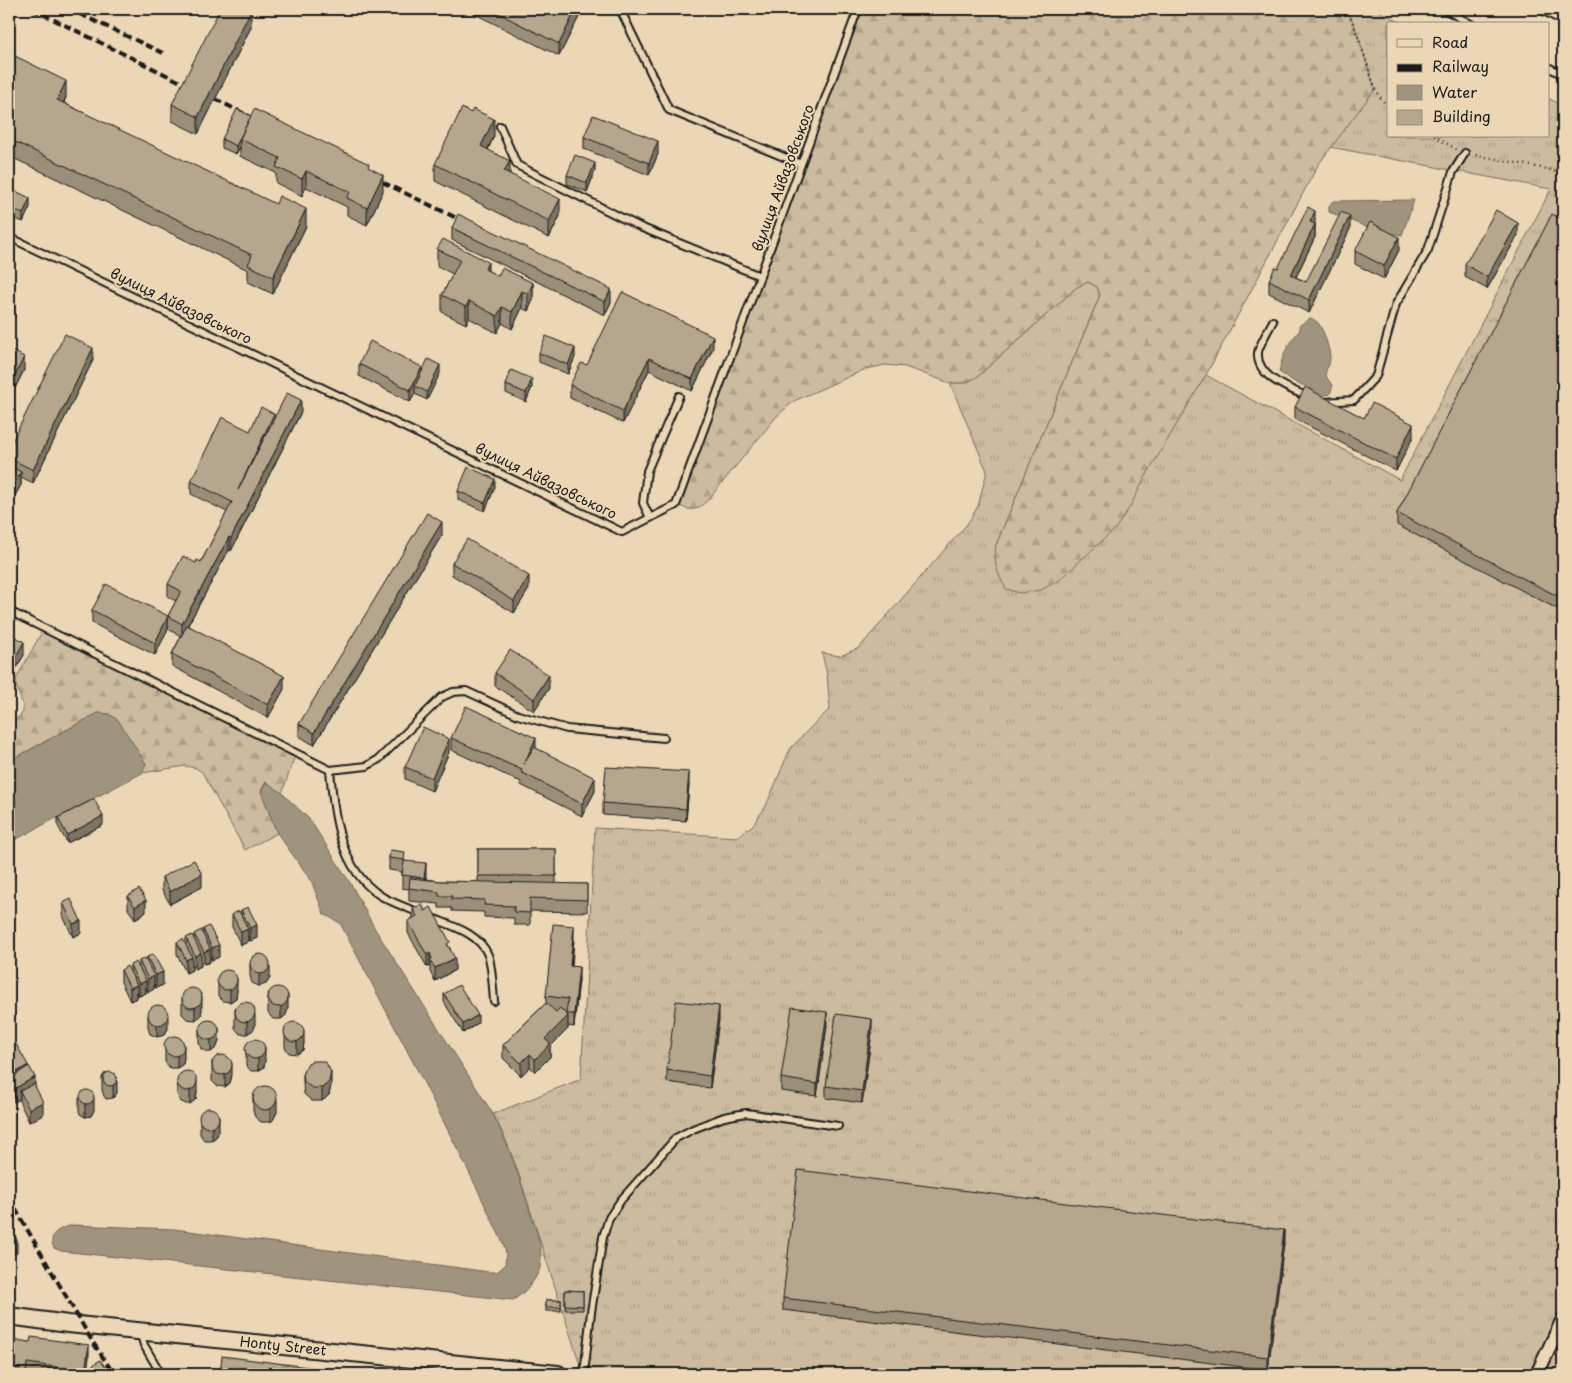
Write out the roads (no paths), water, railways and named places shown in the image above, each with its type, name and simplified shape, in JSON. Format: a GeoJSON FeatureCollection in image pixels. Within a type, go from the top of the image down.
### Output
{"type":"FeatureCollection","features":[{"type":"Feature","properties":{"kind":"street","name":"Honty Street"},"geometry":{"type":"LineString","coordinates":[[9,1316],[558,1374]]}},
{"type":"Feature","properties":{"kind":"street"},"geometry":{"type":"LineString","coordinates":[[1537,1374],[1563,1319]]}},
{"type":"Feature","properties":{"kind":"lane"},"geometry":{"type":"LineString","coordinates":[[620,9],[668,110],[801,164]]}},
{"type":"Feature","properties":{"kind":"lane","name":"вулиця Айвазовського"},"geometry":{"type":"LineString","coordinates":[[9,238],[622,532],[676,505],[858,9]]}},
{"type":"Feature","properties":{"kind":"lane"},"geometry":{"type":"LineString","coordinates":[[1444,9],[1467,22]]}},
{"type":"Feature","properties":{"kind":"lane"},"geometry":{"type":"LineString","coordinates":[[1540,9],[1563,21]]}},
{"type":"Feature","properties":{"kind":"lane"},"geometry":{"type":"LineString","coordinates":[[1550,68],[1563,75]]}},
{"type":"Feature","properties":{"kind":"lane"},"geometry":{"type":"LineString","coordinates":[[500,126],[517,165],[640,227],[760,276]]}},
{"type":"Feature","properties":{"kind":"lane"},"geometry":{"type":"LineString","coordinates":[[1319,402],[1354,400],[1376,376],[1396,304],[1428,250],[1453,172],[1465,153]]}},
{"type":"Feature","properties":{"kind":"lane"},"geometry":{"type":"LineString","coordinates":[[1273,320],[1258,352],[1262,370],[1280,385],[1312,399]]}},
{"type":"Feature","properties":{"kind":"lane"},"geometry":{"type":"LineString","coordinates":[[650,518],[643,503],[647,471],[679,396]]}},
{"type":"Feature","properties":{"kind":"lane"},"geometry":{"type":"LineString","coordinates":[[9,611],[330,770],[367,766],[379,760],[442,697],[453,692],[466,691],[518,715],[567,729],[664,738]]}},
{"type":"Feature","properties":{"kind":"lane"},"geometry":{"type":"LineString","coordinates":[[330,770],[341,838],[346,854],[358,874],[366,884],[380,895],[397,904],[464,931],[478,940],[488,955],[494,1001]]}},
{"type":"Feature","properties":{"kind":"lane"},"geometry":{"type":"LineString","coordinates":[[584,1374],[591,1312],[603,1237],[609,1218],[621,1200],[676,1138],[724,1117],[746,1113],[838,1126]]}},
{"type":"Feature","properties":{"kind":"lane"},"geometry":{"type":"LineString","coordinates":[[140,1331],[144,1345],[161,1374]]}},
{"type":"Feature","properties":{"kind":"water"},"geometry":{"type":"Polygon","coordinates":[[[1414,200],[1402,235],[1374,230],[1329,212],[1329,206],[1333,201],[1414,200]]]}},
{"type":"Feature","properties":{"kind":"water"},"geometry":{"type":"Polygon","coordinates":[[[1310,318],[1316,321],[1321,328],[1330,356],[1326,376],[1333,385],[1330,394],[1321,396],[1307,386],[1298,384],[1279,372],[1286,349],[1300,330],[1299,326],[1310,318]]]}},
{"type":"Feature","properties":{"kind":"water"},"geometry":{"type":"Polygon","coordinates":[[[98,713],[109,714],[118,720],[146,764],[142,773],[9,843],[9,761],[98,713]]]}},
{"type":"Feature","properties":{"kind":"water"},"geometry":{"type":"Polygon","coordinates":[[[266,782],[282,793],[310,820],[352,886],[375,929],[499,1126],[537,1232],[541,1254],[540,1268],[533,1282],[513,1300],[61,1251],[54,1248],[52,1238],[56,1232],[73,1225],[174,1229],[489,1272],[497,1272],[505,1265],[506,1253],[503,1243],[472,1178],[340,923],[324,914],[311,880],[277,833],[261,791],[266,782]]]}},
{"type":"Feature","properties":{"kind":"railway"},"geometry":{"type":"LineString","coordinates":[[32,9],[189,86]]}},
{"type":"Feature","properties":{"kind":"railway"},"geometry":{"type":"LineString","coordinates":[[69,9],[163,53]]}},
{"type":"Feature","properties":{"kind":"railway"},"geometry":{"type":"LineString","coordinates":[[215,99],[249,116]]}},
{"type":"Feature","properties":{"kind":"railway"},"geometry":{"type":"LineString","coordinates":[[372,177],[469,224]]}},
{"type":"Feature","properties":{"kind":"railway"},"geometry":{"type":"LineString","coordinates":[[9,1198],[92,1341],[114,1374]]}}]}
